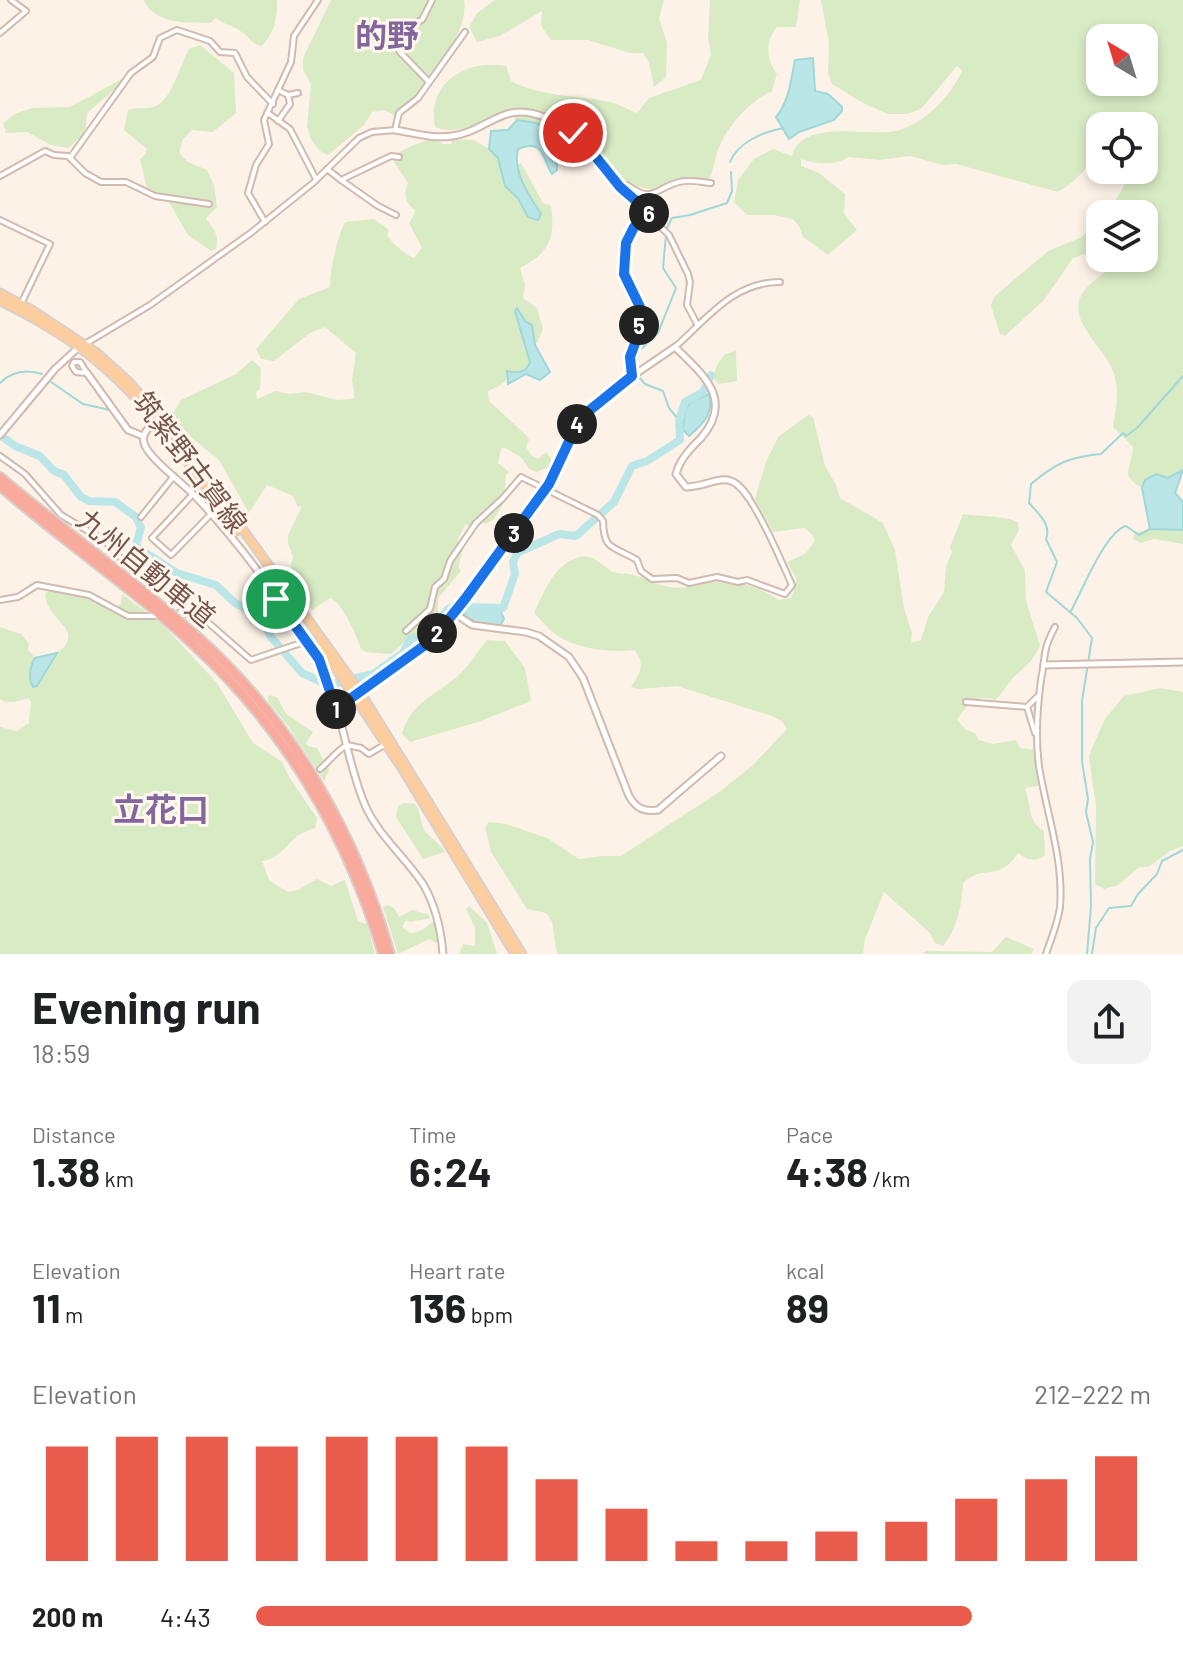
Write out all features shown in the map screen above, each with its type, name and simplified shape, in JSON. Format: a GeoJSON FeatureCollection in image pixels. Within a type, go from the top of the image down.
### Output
{"type":"FeatureCollection","features":[{"type":"Feature","properties":{"kind":"highway","name":"九州自動車道"},"geometry":{"type":"LineString","coordinates":[[0,477],[178,620],[255,696],[297,750],[329,804],[367,884],[390,954]]}},
{"type":"Feature","properties":{"kind":"highway","name":"九州自動車道"},"geometry":{"type":"LineString","coordinates":[[0,486],[162,616],[248,700],[296,763],[335,830],[361,888],[383,954]]}},
{"type":"Feature","properties":{"kind":"main road","name":"筑紫野古賀線"},"geometry":{"type":"LineString","coordinates":[[0,293],[113,366],[158,420],[358,694],[522,954]]}},
{"type":"Feature","properties":{"kind":"main road","name":"筑紫野古賀線"},"geometry":{"type":"LineString","coordinates":[[0,301],[20,307]]}},
{"type":"Feature","properties":{"kind":"main road","name":"筑紫野古賀線"},"geometry":{"type":"LineString","coordinates":[[358,694],[515,954]]}},
{"type":"Feature","properties":{"kind":"street"},"geometry":{"type":"LineString","coordinates":[[0,33],[26,11],[11,0]]}},
{"type":"Feature","properties":{"kind":"street"},"geometry":{"type":"LineString","coordinates":[[265,222],[248,193],[256,165],[269,144],[264,120],[291,62],[294,36],[318,0]]}},
{"type":"Feature","properties":{"kind":"street"},"geometry":{"type":"LineString","coordinates":[[428,81],[400,52],[394,41],[396,30],[422,20],[432,0]]}},
{"type":"Feature","properties":{"kind":"street"},"geometry":{"type":"LineString","coordinates":[[70,158],[131,73],[153,57],[160,38],[177,30],[210,41],[220,52],[235,53],[247,77],[273,104]]}},
{"type":"Feature","properties":{"kind":"street"},"geometry":{"type":"LineString","coordinates":[[395,130],[399,113],[418,98],[465,32]]}},
{"type":"Feature","properties":{"kind":"street"},"geometry":{"type":"LineString","coordinates":[[278,90],[288,95],[298,93]]}},
{"type":"Feature","properties":{"kind":"street"},"geometry":{"type":"LineString","coordinates":[[278,121],[289,107],[288,95]]}},
{"type":"Feature","properties":{"kind":"street"},"geometry":{"type":"LineString","coordinates":[[2,432],[55,369],[82,346],[150,305],[265,222],[359,138],[380,131],[395,130],[427,137],[452,136],[469,132],[505,114],[525,111],[573,133],[620,187],[650,213],[669,235],[688,274],[687,305],[697,324]]}},
{"type":"Feature","properties":{"kind":"street"},"geometry":{"type":"LineString","coordinates":[[268,113],[293,134],[316,179]]}},
{"type":"Feature","properties":{"kind":"street"},"geometry":{"type":"LineString","coordinates":[[0,176],[41,151],[70,158],[85,173],[101,182],[126,182],[155,196],[209,204]]}},
{"type":"Feature","properties":{"kind":"street"},"geometry":{"type":"LineString","coordinates":[[341,180],[388,157],[399,157]]}},
{"type":"Feature","properties":{"kind":"street"},"geometry":{"type":"LineString","coordinates":[[327,169],[378,206],[396,215]]}},
{"type":"Feature","properties":{"kind":"street"},"geometry":{"type":"LineString","coordinates":[[620,187],[627,185],[639,194],[651,195],[682,181],[711,183]]}},
{"type":"Feature","properties":{"kind":"street"},"geometry":{"type":"LineString","coordinates":[[632,376],[630,357],[638,335],[640,307],[624,274],[626,243],[634,227],[650,213]]}},
{"type":"Feature","properties":{"kind":"street"},"geometry":{"type":"LineString","coordinates":[[0,220],[50,244],[20,307]]}},
{"type":"Feature","properties":{"kind":"street"},"geometry":{"type":"LineString","coordinates":[[336,709],[432,640],[545,490],[580,418],[632,376],[675,347],[729,297],[769,282],[780,282]]}},
{"type":"Feature","properties":{"kind":"street"},"geometry":{"type":"LineString","coordinates":[[406,631],[430,609],[435,587],[444,579],[450,561],[476,523],[521,477],[600,516],[607,544],[637,560],[641,571],[652,579],[677,578],[689,583],[723,577],[763,584],[785,594],[792,581],[785,574],[783,561],[740,484],[722,478],[696,487],[686,487],[676,474],[685,455],[706,432],[714,417],[716,403],[710,385],[675,347]]}},
{"type":"Feature","properties":{"kind":"street"},"geometry":{"type":"LineString","coordinates":[[87,373],[128,430],[143,436]]}},
{"type":"Feature","properties":{"kind":"street"},"geometry":{"type":"LineString","coordinates":[[143,436],[158,420]]}},
{"type":"Feature","properties":{"kind":"street"},"geometry":{"type":"LineString","coordinates":[[143,436],[147,451],[211,514],[319,659],[367,808],[382,834],[422,882],[438,917],[443,954]]}},
{"type":"Feature","properties":{"kind":"street"},"geometry":{"type":"LineString","coordinates":[[0,456],[25,474],[61,515],[105,541],[126,564],[139,568]]}},
{"type":"Feature","properties":{"kind":"street"},"geometry":{"type":"LineString","coordinates":[[141,517],[174,476]]}},
{"type":"Feature","properties":{"kind":"street"},"geometry":{"type":"LineString","coordinates":[[193,494],[152,538],[171,555],[211,514]]}},
{"type":"Feature","properties":{"kind":"street"},"geometry":{"type":"LineString","coordinates":[[0,600],[18,597],[37,585],[89,595],[128,616],[155,616]]}},
{"type":"Feature","properties":{"kind":"street"},"geometry":{"type":"LineString","coordinates":[[180,612],[204,619],[251,660],[307,641]]}},
{"type":"Feature","properties":{"kind":"street"},"geometry":{"type":"LineString","coordinates":[[454,613],[472,625],[539,636],[569,657],[583,678],[629,796],[641,809],[658,810],[721,756]]}},
{"type":"Feature","properties":{"kind":"street"},"geometry":{"type":"LineString","coordinates":[[1046,954],[1058,916],[1060,894],[1054,839],[1039,766],[1036,711],[1044,647],[1055,627]]}},
{"type":"Feature","properties":{"kind":"street"},"geometry":{"type":"LineString","coordinates":[[1044,665],[1183,662]]}},
{"type":"Feature","properties":{"kind":"street"},"geometry":{"type":"LineString","coordinates":[[966,702],[1027,707],[1039,695]]}},
{"type":"Feature","properties":{"kind":"street"},"geometry":{"type":"LineString","coordinates":[[1027,707],[1037,738]]}},
{"type":"Feature","properties":{"kind":"street"},"geometry":{"type":"LineString","coordinates":[[320,769],[347,745],[361,748],[369,754],[386,744]]}},
{"type":"Feature","properties":{"kind":"green space"},"geometry":{"type":"Polygon","coordinates":[[[143,0],[277,0],[274,25],[262,46],[216,18],[210,23],[163,18],[143,0]]]}},
{"type":"Feature","properties":{"kind":"green space"},"geometry":{"type":"Polygon","coordinates":[[[331,0],[464,0],[464,13],[454,43],[407,111],[398,117],[384,110],[372,112],[364,125],[328,155],[320,151],[311,139],[307,127],[311,84],[303,70],[303,58],[331,0]]]}},
{"type":"Feature","properties":{"kind":"green space"},"geometry":{"type":"Polygon","coordinates":[[[495,0],[664,0],[659,18],[667,43],[666,77],[654,87],[649,62],[643,53],[630,53],[588,40],[551,40],[541,26],[542,11],[500,36],[477,42],[469,27],[477,13],[495,0]]]}},
{"type":"Feature","properties":{"kind":"green space"},"geometry":{"type":"Polygon","coordinates":[[[710,0],[800,0],[796,27],[777,27],[770,38],[769,57],[777,74],[772,91],[755,101],[733,124],[722,141],[708,180],[682,181],[657,191],[628,184],[610,163],[579,145],[577,140],[509,115],[461,129],[435,127],[434,111],[443,86],[464,70],[491,65],[506,66],[511,81],[522,86],[546,93],[610,102],[637,113],[649,98],[701,80],[711,54],[708,38],[710,0]]]}},
{"type":"Feature","properties":{"kind":"green space"},"geometry":{"type":"Polygon","coordinates":[[[821,0],[1183,0],[1183,470],[1168,478],[1145,480],[1142,488],[1130,479],[1128,470],[1133,447],[1113,427],[1117,392],[1113,371],[1079,313],[1079,301],[1086,289],[1106,272],[1158,272],[1158,200],[1116,200],[1124,184],[1158,184],[1158,112],[1086,112],[1086,168],[1058,192],[956,164],[943,165],[910,156],[879,160],[848,157],[825,163],[801,159],[801,166],[819,173],[845,194],[844,214],[857,230],[828,255],[803,237],[793,219],[747,215],[734,202],[738,180],[754,159],[773,149],[792,156],[797,145],[807,137],[834,132],[889,132],[911,125],[942,101],[962,70],[957,66],[921,109],[907,114],[888,114],[863,103],[832,84],[828,73],[829,43],[821,0]]]}},
{"type":"Feature","properties":{"kind":"green space"},"geometry":{"type":"Polygon","coordinates":[[[200,45],[234,73],[236,113],[213,132],[192,130],[183,139],[179,153],[188,162],[207,170],[214,185],[217,207],[206,218],[217,239],[216,249],[211,251],[188,235],[166,197],[147,190],[140,159],[147,149],[124,130],[128,110],[160,104],[170,91],[189,49],[200,45]]]}},
{"type":"Feature","properties":{"kind":"green space"},"geometry":{"type":"Polygon","coordinates":[[[122,79],[87,113],[82,136],[68,148],[51,145],[27,132],[6,133],[3,123],[15,114],[32,108],[70,107],[122,79]]]}},
{"type":"Feature","properties":{"kind":"green space"},"geometry":{"type":"Polygon","coordinates":[[[431,138],[443,144],[452,144],[450,139],[474,140],[494,152],[501,165],[505,186],[518,198],[528,217],[541,214],[521,177],[518,165],[521,163],[543,203],[551,205],[552,227],[548,243],[538,256],[520,268],[525,285],[523,298],[537,308],[543,329],[537,343],[534,342],[517,308],[517,319],[530,362],[524,371],[507,371],[506,380],[488,391],[489,401],[527,436],[526,447],[532,456],[538,459],[546,452],[552,460],[547,468],[536,472],[529,469],[522,458],[504,447],[501,449],[498,463],[509,472],[505,489],[508,496],[494,519],[486,524],[474,521],[470,527],[466,524],[457,541],[463,545],[461,571],[438,598],[438,625],[428,636],[408,639],[391,654],[366,652],[361,649],[340,606],[330,598],[313,609],[308,607],[306,585],[293,573],[288,535],[302,506],[298,507],[293,496],[267,485],[249,513],[219,460],[192,438],[172,415],[181,400],[236,374],[252,360],[261,368],[257,399],[276,391],[289,394],[306,392],[337,400],[355,397],[352,381],[356,353],[325,327],[310,333],[274,361],[261,359],[256,349],[299,299],[330,287],[334,254],[345,222],[374,219],[389,230],[387,235],[396,245],[414,258],[422,248],[409,223],[415,210],[406,198],[408,183],[391,157],[431,138]]]}},
{"type":"Feature","properties":{"kind":"green space"},"geometry":{"type":"Polygon","coordinates":[[[1086,233],[1086,254],[1073,258],[1044,300],[1005,336],[1000,334],[991,306],[994,297],[1048,251],[1086,233]]]}},
{"type":"Feature","properties":{"kind":"green space"},"geometry":{"type":"Polygon","coordinates":[[[736,351],[737,381],[719,384],[714,379],[717,365],[725,354],[736,351]]]}},
{"type":"Feature","properties":{"kind":"green space"},"geometry":{"type":"Polygon","coordinates":[[[808,415],[813,417],[825,466],[840,498],[883,523],[895,550],[904,608],[912,633],[911,643],[921,640],[928,617],[944,592],[946,567],[952,552],[950,547],[963,514],[1018,522],[1019,530],[1011,545],[1025,570],[1026,601],[1040,645],[1033,658],[995,700],[977,700],[957,720],[966,730],[975,733],[979,740],[993,744],[1016,740],[1020,748],[1034,750],[1039,786],[1025,788],[1034,822],[1044,831],[1045,855],[1031,860],[1018,853],[1004,868],[978,874],[963,883],[958,916],[943,946],[935,943],[930,933],[884,892],[865,939],[863,954],[557,954],[552,922],[546,913],[527,909],[491,852],[485,827],[489,822],[506,824],[547,838],[579,859],[621,856],[722,790],[753,765],[787,729],[782,721],[772,716],[677,686],[631,687],[640,668],[640,660],[634,650],[605,650],[575,644],[555,634],[534,613],[560,568],[586,556],[613,572],[634,575],[661,585],[686,587],[727,582],[754,587],[779,600],[791,598],[797,580],[787,562],[805,554],[815,541],[813,535],[804,528],[773,532],[755,499],[766,462],[778,437],[808,415]]]}},
{"type":"Feature","properties":{"kind":"green space"},"geometry":{"type":"Polygon","coordinates":[[[1150,529],[1183,530],[1183,544],[1154,539],[1141,543],[1133,539],[1135,533],[1150,529]]]}},
{"type":"Feature","properties":{"kind":"green space"},"geometry":{"type":"Polygon","coordinates":[[[45,593],[76,593],[109,608],[121,604],[122,594],[163,625],[217,683],[253,743],[282,762],[317,818],[315,828],[296,837],[277,855],[262,861],[269,880],[288,892],[317,879],[331,886],[345,880],[358,921],[367,924],[375,954],[0,954],[0,727],[17,731],[29,723],[31,702],[28,698],[10,702],[0,699],[0,627],[21,634],[29,644],[28,650],[33,655],[36,670],[66,645],[68,636],[48,605],[45,593]]]}},
{"type":"Feature","properties":{"kind":"green space"},"geometry":{"type":"Polygon","coordinates":[[[487,640],[505,641],[525,668],[531,701],[478,722],[410,742],[402,734],[417,707],[459,675],[487,640]]]}},
{"type":"Feature","properties":{"kind":"green space"},"geometry":{"type":"Polygon","coordinates":[[[1160,688],[1183,692],[1183,846],[1170,851],[1150,866],[1138,868],[1118,885],[1104,889],[1095,884],[1096,806],[1089,757],[1105,719],[1124,696],[1160,688]]]}},
{"type":"Feature","properties":{"kind":"green space"},"geometry":{"type":"Polygon","coordinates":[[[268,695],[277,697],[286,714],[313,732],[306,743],[317,748],[329,770],[324,781],[268,701],[268,695]]]}},
{"type":"Feature","properties":{"kind":"green space"},"geometry":{"type":"Polygon","coordinates":[[[415,804],[425,831],[445,852],[423,859],[396,817],[398,806],[415,804]]]}},
{"type":"Feature","properties":{"kind":"green space"},"geometry":{"type":"Polygon","coordinates":[[[388,905],[399,917],[412,910],[429,915],[430,918],[406,920],[402,927],[414,933],[434,921],[439,942],[429,939],[398,954],[383,907],[388,905]]]}},
{"type":"Feature","properties":{"kind":"green space"},"geometry":{"type":"Polygon","coordinates":[[[469,906],[487,923],[497,954],[459,954],[463,944],[475,946],[475,928],[466,909],[469,906]]]}},
{"type":"Feature","properties":{"kind":"green space"},"geometry":{"type":"Polygon","coordinates":[[[1006,937],[1034,949],[1031,954],[922,954],[926,951],[992,952],[1006,937]]]}},
{"type":"Feature","properties":{"kind":"water"},"geometry":{"type":"Polygon","coordinates":[[[813,58],[815,91],[828,94],[842,107],[842,111],[834,120],[799,132],[789,139],[776,117],[787,97],[795,60],[813,58]]]}},
{"type":"Feature","properties":{"kind":"water"},"geometry":{"type":"Polygon","coordinates":[[[517,120],[536,123],[577,140],[579,145],[561,143],[552,147],[557,170],[552,174],[538,148],[527,146],[518,149],[520,175],[541,214],[538,220],[528,217],[518,198],[505,186],[498,158],[489,149],[491,131],[508,130],[517,120]]]}},
{"type":"Feature","properties":{"kind":"water"},"geometry":{"type":"Polygon","coordinates":[[[517,308],[525,321],[532,325],[535,345],[550,372],[540,380],[526,374],[508,384],[507,371],[524,371],[530,362],[515,311],[517,308]]]}},
{"type":"Feature","properties":{"kind":"water"},"geometry":{"type":"Polygon","coordinates":[[[709,394],[709,413],[689,436],[683,430],[686,410],[691,403],[709,394]]]}},
{"type":"Feature","properties":{"kind":"water"},"geometry":{"type":"Polygon","coordinates":[[[1183,470],[1175,493],[1183,502],[1183,530],[1150,529],[1142,488],[1145,480],[1156,474],[1168,478],[1183,470]]]}},
{"type":"Feature","properties":{"kind":"water"},"geometry":{"type":"Polygon","coordinates":[[[465,609],[500,610],[504,619],[500,626],[475,622],[464,615],[465,609]]]}},
{"type":"Feature","properties":{"kind":"water"},"geometry":{"type":"Polygon","coordinates":[[[57,653],[37,686],[33,687],[30,672],[35,658],[57,653]]]}},
{"type":"Feature","properties":{"kind":"waterway"},"geometry":{"type":"LineString","coordinates":[[730,162],[739,149],[752,139],[784,128]]}},
{"type":"Feature","properties":{"kind":"waterway"},"geometry":{"type":"LineString","coordinates":[[667,228],[672,218],[727,203],[732,191],[731,172]]}},
{"type":"Feature","properties":{"kind":"waterway"},"geometry":{"type":"LineString","coordinates":[[635,369],[639,351],[658,333],[676,288],[663,268],[666,235]]}},
{"type":"Feature","properties":{"kind":"waterway"},"geometry":{"type":"LineString","coordinates":[[0,383],[20,372],[42,374]]}},
{"type":"Feature","properties":{"kind":"waterway"},"geometry":{"type":"LineString","coordinates":[[466,607],[503,608],[515,574],[513,562],[517,553],[559,534],[576,536],[614,502],[632,466],[647,461],[680,440],[679,420],[685,402],[703,392],[711,375]]}},
{"type":"Feature","properties":{"kind":"waterway"},"geometry":{"type":"LineString","coordinates":[[1087,954],[1093,842],[1086,812],[1088,799],[1082,761],[1082,701],[1092,638],[1077,618],[1046,592],[1057,562],[1046,539],[1046,524],[1029,503],[1031,484],[1063,462],[1101,454],[1123,433],[1126,436],[1137,428],[1183,376]]}},
{"type":"Feature","properties":{"kind":"waterway"},"geometry":{"type":"LineString","coordinates":[[639,377],[645,384],[663,391],[669,408],[679,420]]}},
{"type":"Feature","properties":{"kind":"waterway"},"geometry":{"type":"LineString","coordinates":[[51,382],[83,404],[110,410]]}},
{"type":"Feature","properties":{"kind":"waterway"},"geometry":{"type":"LineString","coordinates":[[0,435],[15,446],[40,456],[54,471],[64,475],[81,497],[89,501],[115,502],[136,517],[141,528],[136,545],[140,549],[177,573],[216,585],[235,603],[260,616],[271,637],[302,673],[328,685],[373,674],[403,653],[411,638],[427,637],[448,609],[457,604]]}},
{"type":"Feature","properties":{"kind":"waterway"},"geometry":{"type":"LineString","coordinates":[[1071,611],[1110,539],[1126,526],[1139,535],[1150,529]]}},
{"type":"Feature","properties":{"kind":"waterway"},"geometry":{"type":"LineString","coordinates":[[1092,954],[1096,928],[1109,908],[1131,906],[1157,874],[1162,861],[1183,850]]}},
{"type":"Feature","properties":{"kind":"district","name":"的野"},"geometry":{"type":"Point","coordinates":[387,36]}},
{"type":"Feature","properties":{"kind":"district","name":"立花口"},"geometry":{"type":"Point","coordinates":[161,810]}},
{"type":"Feature","properties":{"kind":"route"},"geometry":{"type":"LineString","coordinates":[[276,599],[319,659],[336,709],[432,640],[549,484],[580,418],[632,376],[630,357],[638,335],[640,307],[625,280],[626,243],[634,227],[650,213],[620,187],[573,133]]}}]}
